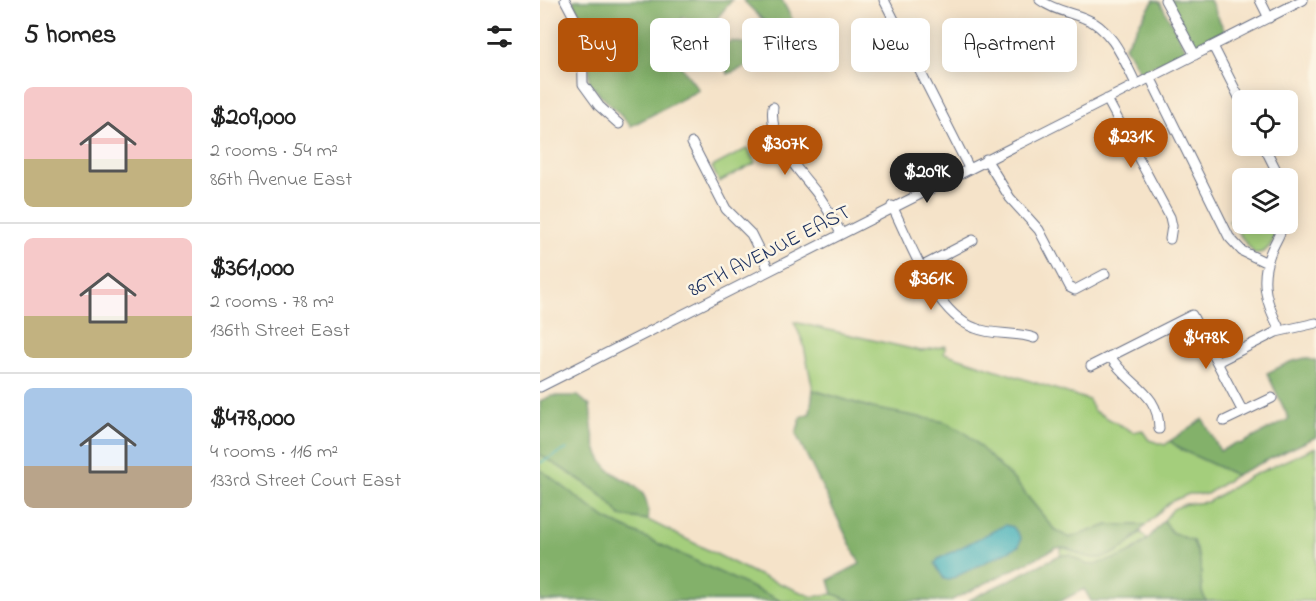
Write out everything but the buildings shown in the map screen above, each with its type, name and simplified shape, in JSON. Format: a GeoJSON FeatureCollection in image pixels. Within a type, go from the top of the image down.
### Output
{"type":"FeatureCollection","features":[{"type":"Feature","properties":{"kind":"street"},"geometry":{"type":"LineString","coordinates":[[566,0],[583,38],[583,84],[599,106],[619,124]]}},
{"type":"Feature","properties":{"kind":"street"},"geometry":{"type":"LineString","coordinates":[[884,0],[969,168]]}},
{"type":"Feature","properties":{"kind":"street"},"geometry":{"type":"LineString","coordinates":[[1040,0],[1057,9],[1088,19],[1105,32],[1117,46],[1137,84]]}},
{"type":"Feature","properties":{"kind":"street"},"geometry":{"type":"LineString","coordinates":[[1165,0],[1195,55]]}},
{"type":"Feature","properties":{"kind":"street"},"geometry":{"type":"LineString","coordinates":[[1260,0],[1269,18]]}},
{"type":"Feature","properties":{"kind":"street","name":"86TH AVENUE EAST"},"geometry":{"type":"LineString","coordinates":[[540,387],[1303,0]]}},
{"type":"Feature","properties":{"kind":"street"},"geometry":{"type":"LineString","coordinates":[[1213,46],[1236,90]]}},
{"type":"Feature","properties":{"kind":"street"},"geometry":{"type":"LineString","coordinates":[[1150,77],[1229,237],[1242,251],[1267,263]]}},
{"type":"Feature","properties":{"kind":"street"},"geometry":{"type":"LineString","coordinates":[[1107,99],[1170,217],[1172,228],[1170,239]]}},
{"type":"Feature","properties":{"kind":"street"},"geometry":{"type":"LineString","coordinates":[[773,107],[773,122],[789,158],[821,199],[841,233]]}},
{"type":"Feature","properties":{"kind":"street"},"geometry":{"type":"LineString","coordinates":[[692,143],[726,209],[751,234],[769,270]]}},
{"type":"Feature","properties":{"kind":"street"},"geometry":{"type":"LineString","coordinates":[[987,159],[1010,198],[1034,224],[1069,287],[1075,290],[1105,274]]}},
{"type":"Feature","properties":{"kind":"street"},"geometry":{"type":"LineString","coordinates":[[892,207],[942,303],[963,322],[991,333],[1018,332],[1034,338]]}},
{"type":"Feature","properties":{"kind":"street"},"geometry":{"type":"LineString","coordinates":[[1279,234],[1267,263],[1265,282],[1267,301],[1280,330]]}},
{"type":"Feature","properties":{"kind":"street"},"geometry":{"type":"LineString","coordinates":[[922,266],[973,240]]}},
{"type":"Feature","properties":{"kind":"street"},"geometry":{"type":"LineString","coordinates":[[1091,366],[1192,315],[1243,412]]}},
{"type":"Feature","properties":{"kind":"street"},"geometry":{"type":"LineString","coordinates":[[1216,362],[1280,330],[1316,323]]}},
{"type":"Feature","properties":{"kind":"street"},"geometry":{"type":"LineString","coordinates":[[1110,357],[1122,374],[1142,390],[1156,407],[1159,412],[1159,429]]}},
{"type":"Feature","properties":{"kind":"street"},"geometry":{"type":"LineString","coordinates":[[1224,421],[1272,398]]}},
{"type":"Feature","properties":{"kind":"green space"},"geometry":{"type":"Polygon","coordinates":[[[732,0],[717,18],[650,18],[650,72],[685,72],[699,90],[631,126],[589,83],[589,72],[638,72],[638,18],[581,18],[573,1],[732,0]]]}},
{"type":"Feature","properties":{"kind":"green space"},"geometry":{"type":"Polygon","coordinates":[[[743,0],[782,0],[791,18],[761,18],[743,0]]]}},
{"type":"Feature","properties":{"kind":"green space"},"geometry":{"type":"Polygon","coordinates":[[[1154,0],[1160,2],[1187,51],[1140,72],[1125,46],[1154,0]]]}},
{"type":"Feature","properties":{"kind":"green space"},"geometry":{"type":"Polygon","coordinates":[[[1169,0],[1210,0],[1225,32],[1196,46],[1169,0]]]}},
{"type":"Feature","properties":{"kind":"green space"},"geometry":{"type":"Polygon","coordinates":[[[731,41],[742,43],[742,68],[728,74],[727,72],[730,72],[731,41]]]}},
{"type":"Feature","properties":{"kind":"green space"},"geometry":{"type":"Polygon","coordinates":[[[748,148],[755,163],[719,182],[712,167],[748,148]]]}},
{"type":"Feature","properties":{"kind":"green space"},"geometry":{"type":"Polygon","coordinates":[[[1239,234],[1275,234],[1268,248],[1260,253],[1254,253],[1239,234]]]}},
{"type":"Feature","properties":{"kind":"green space"},"geometry":{"type":"Polygon","coordinates":[[[794,322],[921,351],[946,346],[944,353],[1089,400],[1094,411],[1133,432],[1142,430],[1149,440],[1165,445],[1170,441],[1183,450],[1236,475],[1207,494],[1189,494],[1170,502],[1146,525],[1108,525],[1069,538],[1054,530],[1015,481],[993,462],[872,408],[813,390],[803,342],[794,322]]]}},
{"type":"Feature","properties":{"kind":"green space"},"geometry":{"type":"Polygon","coordinates":[[[1305,358],[1316,361],[1316,437],[1236,475],[1182,450],[1170,441],[1203,419],[1220,451],[1236,443],[1241,444],[1289,419],[1267,373],[1305,358]]]}},
{"type":"Feature","properties":{"kind":"green space"},"geometry":{"type":"Polygon","coordinates":[[[813,390],[872,408],[945,422],[966,433],[1015,481],[1054,529],[1069,538],[1108,525],[1146,525],[1128,544],[1113,554],[1096,558],[1083,556],[1065,548],[1056,548],[950,601],[852,601],[833,594],[829,580],[860,564],[796,434],[801,417],[810,413],[813,390]]]}},
{"type":"Feature","properties":{"kind":"green space"},"geometry":{"type":"Polygon","coordinates":[[[551,396],[578,396],[590,406],[594,439],[600,457],[614,474],[638,488],[644,496],[648,520],[620,516],[593,489],[540,454],[540,401],[551,396]]]}},
{"type":"Feature","properties":{"kind":"green space"},"geometry":{"type":"Polygon","coordinates":[[[1316,447],[1316,601],[1206,601],[1202,592],[1200,561],[1193,541],[1171,532],[1164,520],[1173,509],[1185,504],[1208,502],[1249,477],[1316,447]]]}},
{"type":"Feature","properties":{"kind":"green space"},"geometry":{"type":"Polygon","coordinates":[[[540,454],[593,489],[620,516],[648,520],[754,573],[813,597],[833,594],[852,601],[540,601],[540,454]]]}},
{"type":"Feature","properties":{"kind":"green space"},"geometry":{"type":"Polygon","coordinates":[[[540,469],[606,519],[781,601],[540,601],[540,469]]]}},
{"type":"Feature","properties":{"kind":"green space"},"geometry":{"type":"Polygon","coordinates":[[[1164,520],[1171,532],[1193,541],[1200,561],[1202,592],[1206,601],[1091,601],[1084,589],[1061,601],[967,601],[1060,555],[1070,555],[1088,565],[1123,556],[1147,540],[1164,520]]]}},
{"type":"Feature","properties":{"kind":"green space"},"geometry":{"type":"Polygon","coordinates":[[[1141,532],[1147,539],[1124,558],[1088,566],[1070,555],[1060,555],[1062,547],[1065,547],[1093,558],[1109,555],[1130,543],[1141,532]]]}},
{"type":"Feature","properties":{"kind":"water"},"geometry":{"type":"Polygon","coordinates":[[[1005,525],[1013,527],[1021,538],[1019,546],[949,580],[944,579],[935,564],[938,559],[1005,525]]]}},
{"type":"Feature","properties":{"kind":"waterway"},"geometry":{"type":"LineString","coordinates":[[540,463],[567,449]]}}]}
